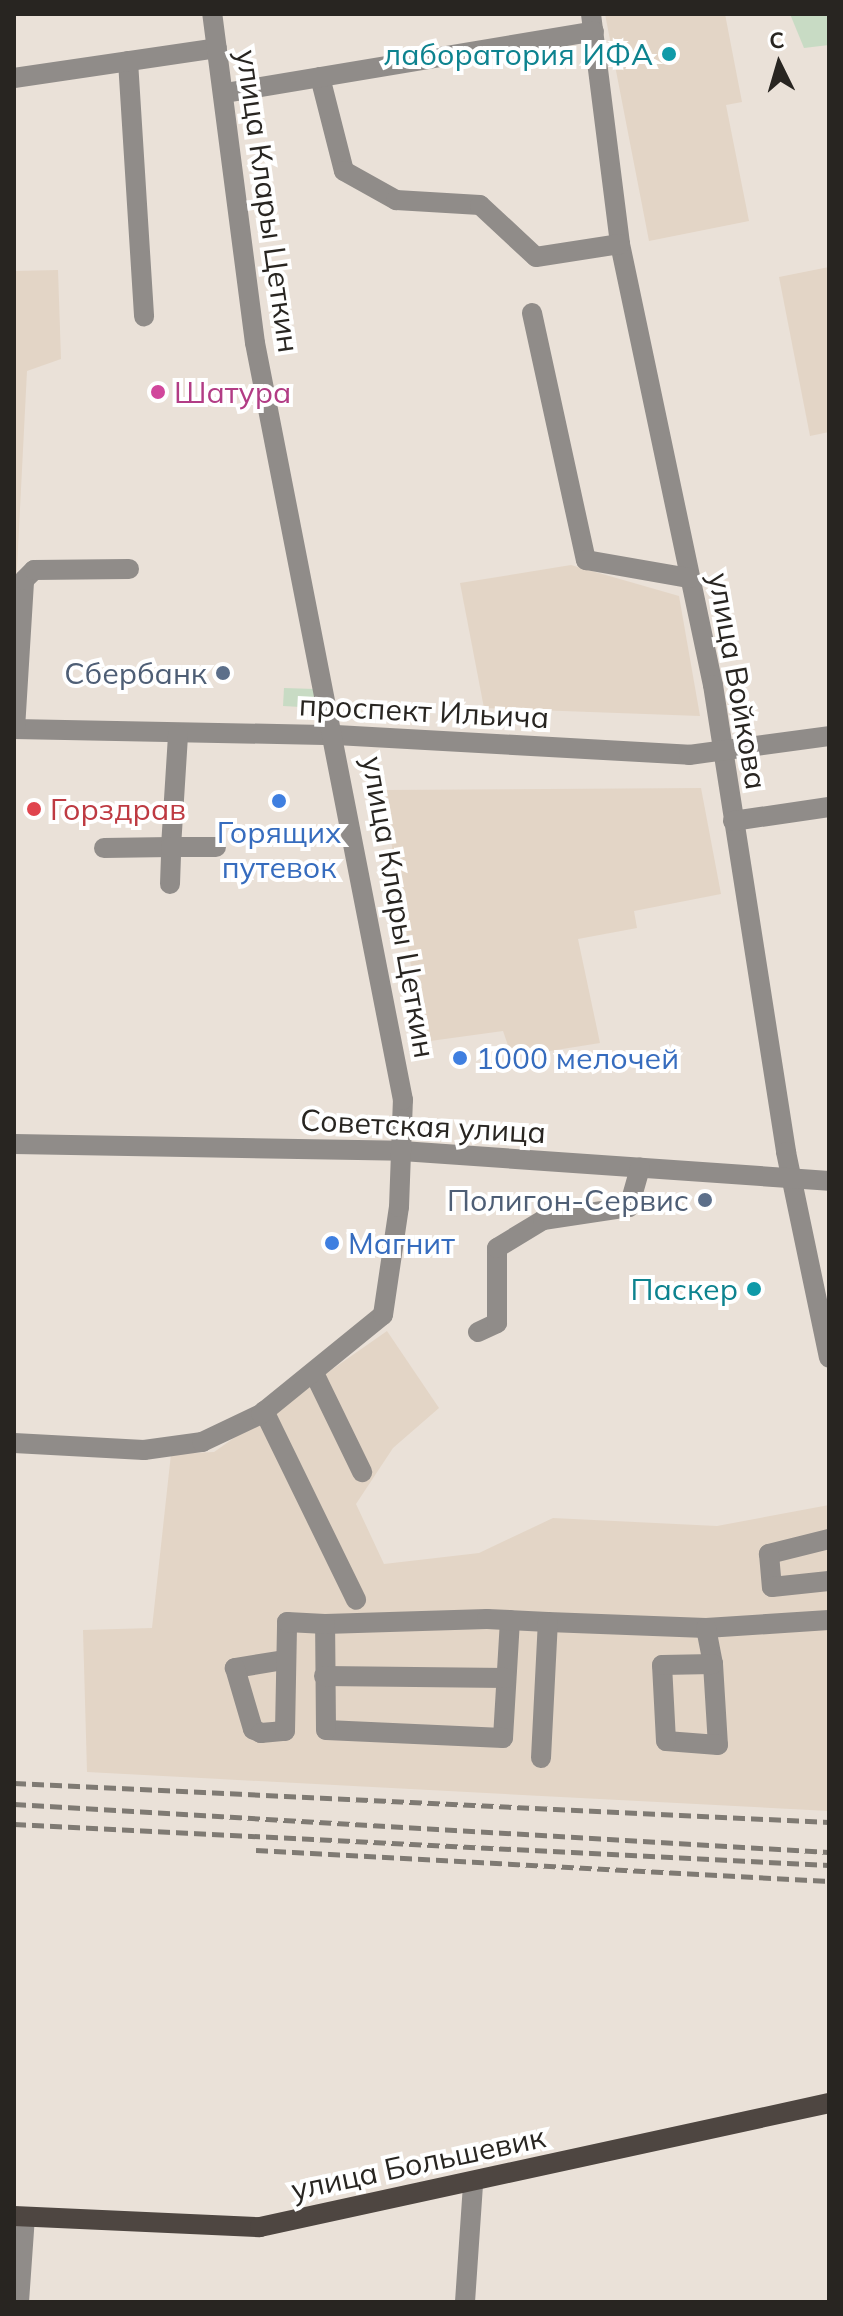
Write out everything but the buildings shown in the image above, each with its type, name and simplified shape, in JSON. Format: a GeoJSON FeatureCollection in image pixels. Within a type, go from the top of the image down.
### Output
{"type":"FeatureCollection","features":[{"type":"Feature","properties":{"kind":"main road","name":"улица Большевик"},"geometry":{"type":"LineString","coordinates":[[19,2216],[260,2227],[473,2184],[829,2103]]}},
{"type":"Feature","properties":{"kind":"street","name":"улица Клары Цеткин"},"geometry":{"type":"LineString","coordinates":[[14,1443],[144,1450],[202,1442],[264,1411],[315,1375],[383,1315],[402,1151],[403,1100],[336,735],[255,343],[225,93],[212,14]]}},
{"type":"Feature","properties":{"kind":"street"},"geometry":{"type":"LineString","coordinates":[[225,93],[592,22]]}},
{"type":"Feature","properties":{"kind":"street","name":"улица Войкова"},"geometry":{"type":"LineString","coordinates":[[592,22],[620,244],[724,753],[794,1179],[829,1358]]}},
{"type":"Feature","properties":{"kind":"street"},"geometry":{"type":"LineString","coordinates":[[14,78],[217,48]]}},
{"type":"Feature","properties":{"kind":"street"},"geometry":{"type":"LineString","coordinates":[[128,61],[144,316]]}},
{"type":"Feature","properties":{"kind":"street"},"geometry":{"type":"LineString","coordinates":[[320,77],[344,171],[396,200],[480,205],[536,257],[620,244]]}},
{"type":"Feature","properties":{"kind":"street"},"geometry":{"type":"LineString","coordinates":[[532,313],[586,560],[689,578]]}},
{"type":"Feature","properties":{"kind":"street"},"geometry":{"type":"LineString","coordinates":[[14,729],[24,580],[34,570],[61,567],[129,569]]}},
{"type":"Feature","properties":{"kind":"street","name":"проспект Ильича"},"geometry":{"type":"LineString","coordinates":[[14,729],[178,735],[336,735],[724,753],[829,736]]}},
{"type":"Feature","properties":{"kind":"street"},"geometry":{"type":"LineString","coordinates":[[170,884],[178,735]]}},
{"type":"Feature","properties":{"kind":"street"},"geometry":{"type":"LineString","coordinates":[[733,821],[829,807]]}},
{"type":"Feature","properties":{"kind":"street"},"geometry":{"type":"LineString","coordinates":[[104,848],[216,847]]}},
{"type":"Feature","properties":{"kind":"street","name":"Советская улица"},"geometry":{"type":"LineString","coordinates":[[14,1144],[402,1151],[829,1181]]}},
{"type":"Feature","properties":{"kind":"street"},"geometry":{"type":"LineString","coordinates":[[478,1332],[497,1323],[497,1248],[543,1220],[629,1207],[640,1168]]}},
{"type":"Feature","properties":{"kind":"street"},"geometry":{"type":"LineString","coordinates":[[315,1375],[362,1472]]}},
{"type":"Feature","properties":{"kind":"street"},"geometry":{"type":"LineString","coordinates":[[264,1411],[356,1600]]}},
{"type":"Feature","properties":{"kind":"street"},"geometry":{"type":"LineString","coordinates":[[829,1539],[769,1554],[772,1587],[829,1581]]}},
{"type":"Feature","properties":{"kind":"street"},"geometry":{"type":"LineString","coordinates":[[325,1624],[326,1730],[503,1738],[510,1620]]}},
{"type":"Feature","properties":{"kind":"street"},"geometry":{"type":"LineString","coordinates":[[284,1660],[287,1622],[510,1620],[706,1628],[829,1620]]}},
{"type":"Feature","properties":{"kind":"street"},"geometry":{"type":"LineString","coordinates":[[541,1758],[548,1622]]}},
{"type":"Feature","properties":{"kind":"street"},"geometry":{"type":"LineString","coordinates":[[706,1628],[713,1664],[718,1745],[666,1741],[662,1665],[713,1664]]}},
{"type":"Feature","properties":{"kind":"street"},"geometry":{"type":"LineString","coordinates":[[324,1676],[506,1678]]}},
{"type":"Feature","properties":{"kind":"street"},"geometry":{"type":"LineString","coordinates":[[465,2302],[473,2184]]}},
{"type":"Feature","properties":{"kind":"street"},"geometry":{"type":"LineString","coordinates":[[19,2216],[19,2302]]}},
{"type":"Feature","properties":{"kind":"shaded area"},"geometry":{"type":"Polygon","coordinates":[[[605,14],[725,14],[742,102],[726,105],[749,221],[649,241],[605,14]]]}},
{"type":"Feature","properties":{"kind":"shaded area"},"geometry":{"type":"Polygon","coordinates":[[[829,267],[829,432],[810,436],[779,277],[829,267]]]}},
{"type":"Feature","properties":{"kind":"shaded area"},"geometry":{"type":"Polygon","coordinates":[[[58,270],[61,359],[27,371],[14,627],[14,271],[58,270]]]}},
{"type":"Feature","properties":{"kind":"shaded area"},"geometry":{"type":"Polygon","coordinates":[[[571,565],[679,596],[700,716],[484,708],[460,583],[571,565]]]}},
{"type":"Feature","properties":{"kind":"shaded area"},"geometry":{"type":"Polygon","coordinates":[[[701,788],[721,894],[634,911],[637,928],[578,939],[600,1043],[512,1057],[503,1031],[423,1042],[383,790],[701,788]]]}},
{"type":"Feature","properties":{"kind":"shaded area"},"geometry":{"type":"Polygon","coordinates":[[[387,1331],[439,1408],[393,1448],[356,1504],[384,1564],[479,1553],[553,1518],[717,1526],[829,1505],[829,1811],[87,1772],[83,1630],[152,1628],[171,1454],[214,1452],[387,1331]]]}},
{"type":"Feature","properties":{"kind":"green space"},"geometry":{"type":"Polygon","coordinates":[[[790,14],[829,14],[829,45],[804,48],[790,14]]]}},
{"type":"Feature","properties":{"kind":"green space"},"geometry":{"type":"Polygon","coordinates":[[[284,688],[315,689],[318,708],[283,706],[284,688]]]}},
{"type":"Feature","properties":{"kind":"railway"},"geometry":{"type":"LineString","coordinates":[[14,1783],[829,1822]]}},
{"type":"Feature","properties":{"kind":"railway"},"geometry":{"type":"LineString","coordinates":[[14,1804],[829,1852]]}},
{"type":"Feature","properties":{"kind":"railway"},"geometry":{"type":"LineString","coordinates":[[14,1824],[829,1865]]}},
{"type":"Feature","properties":{"kind":"railway"},"geometry":{"type":"LineString","coordinates":[[256,1850],[829,1881]]}},
{"type":"Feature","properties":{"kind":"place","name":"лаборатория ИФА"},"geometry":{"type":"Point","coordinates":[669,54]}},
{"type":"Feature","properties":{"kind":"place","name":"Шатура"},"geometry":{"type":"Point","coordinates":[158,392]}},
{"type":"Feature","properties":{"kind":"place","name":"Сбербанк"},"geometry":{"type":"Point","coordinates":[223,673]}},
{"type":"Feature","properties":{"kind":"place","name":"Горящих путевок"},"geometry":{"type":"Point","coordinates":[279,801]}},
{"type":"Feature","properties":{"kind":"place","name":"Горздрав"},"geometry":{"type":"Point","coordinates":[34,809]}},
{"type":"Feature","properties":{"kind":"place","name":"1000 мелочей"},"geometry":{"type":"Point","coordinates":[460,1058]}},
{"type":"Feature","properties":{"kind":"place","name":"Полигон-Сервис"},"geometry":{"type":"Point","coordinates":[705,1200]}},
{"type":"Feature","properties":{"kind":"place","name":"Магнит"},"geometry":{"type":"Point","coordinates":[332,1243]}},
{"type":"Feature","properties":{"kind":"place","name":"Паскер"},"geometry":{"type":"Point","coordinates":[754,1289]}}]}
